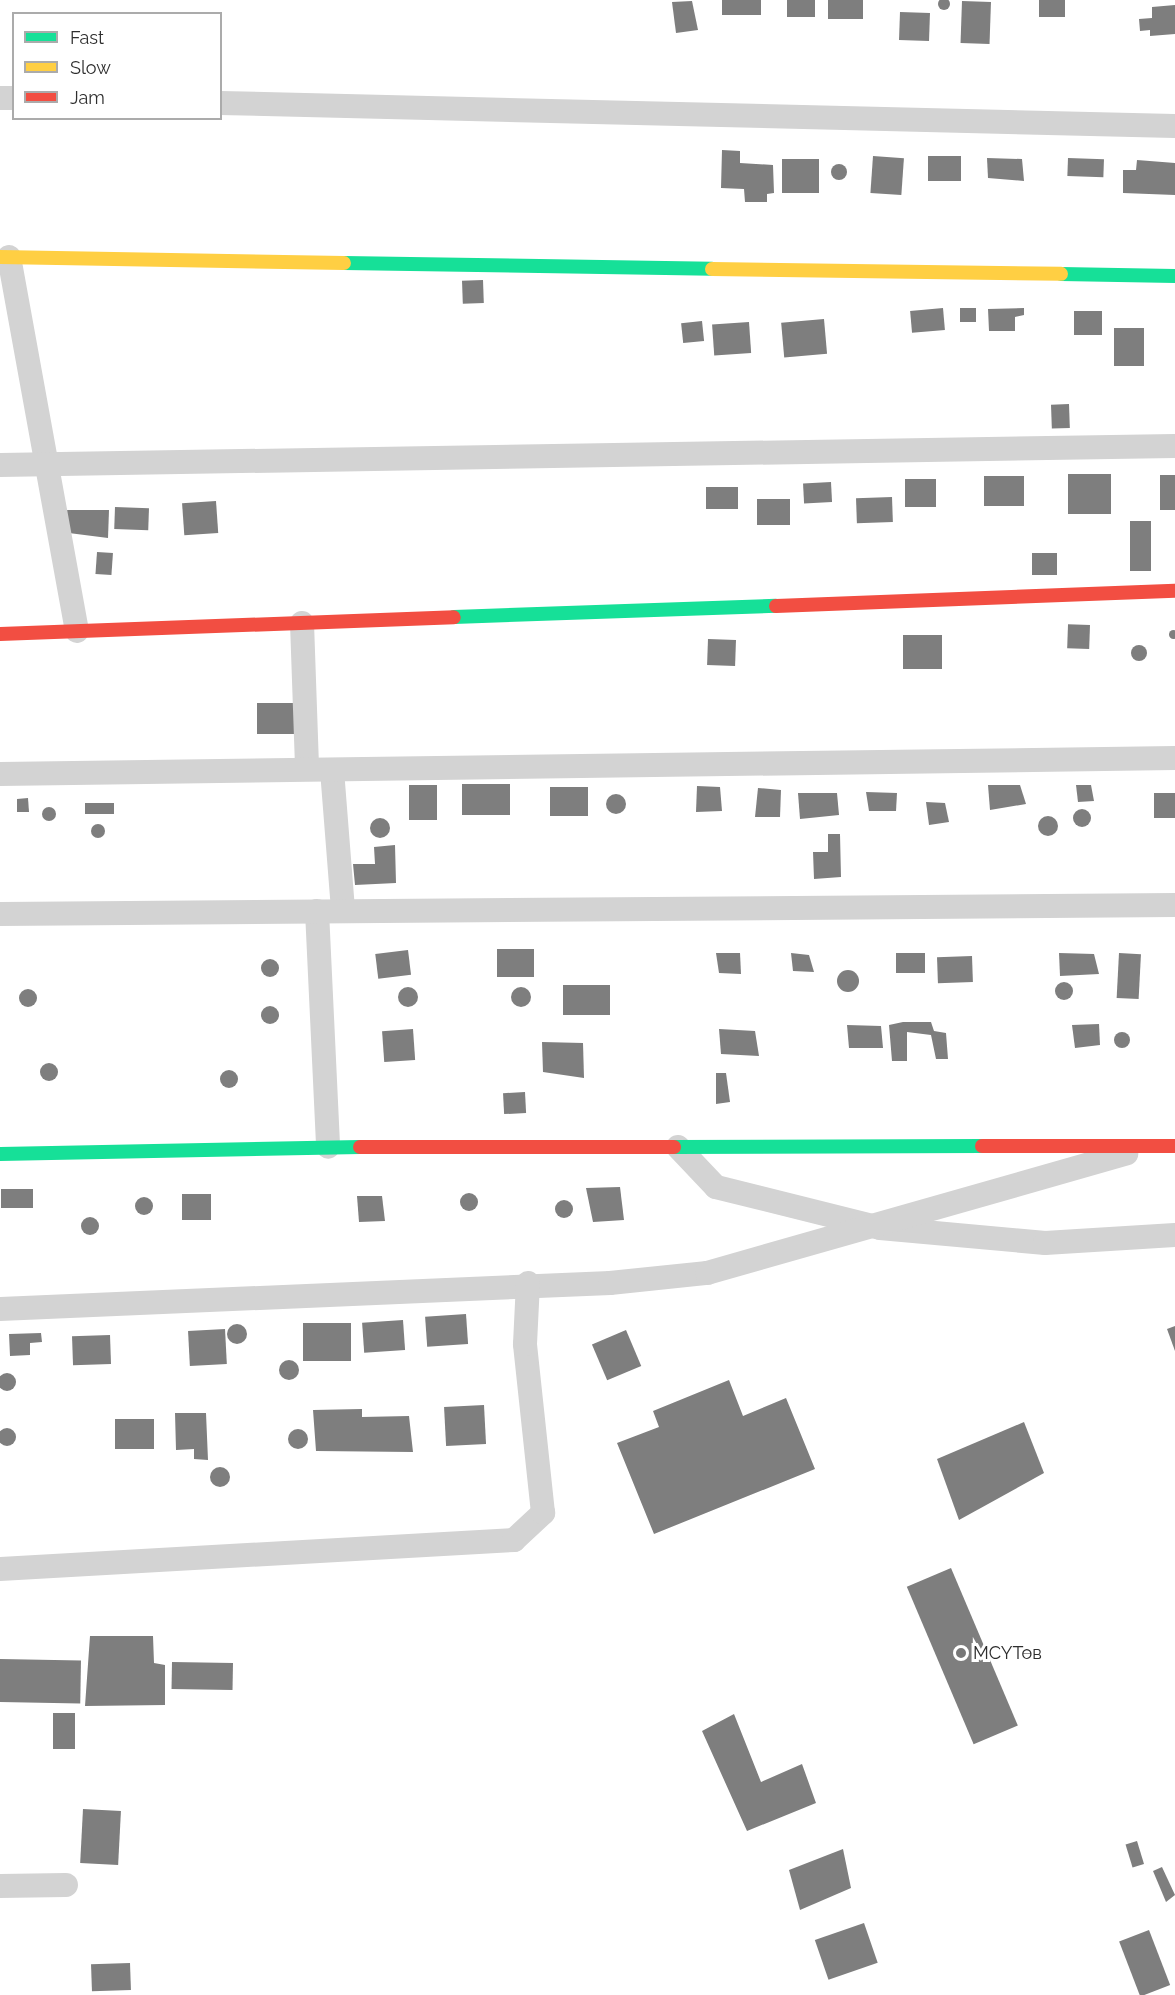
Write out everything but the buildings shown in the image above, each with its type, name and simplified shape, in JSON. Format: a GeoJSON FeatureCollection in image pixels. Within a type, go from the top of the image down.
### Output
{"type":"FeatureCollection","features":[{"type":"Feature","properties":{"kind":"street"},"geometry":{"type":"LineString","coordinates":[[222,103],[1175,126]]}},
{"type":"Feature","properties":{"kind":"street"},"geometry":{"type":"LineString","coordinates":[[77,631],[51,464],[4,257],[1175,276]]}},
{"type":"Feature","properties":{"kind":"street"},"geometry":{"type":"LineString","coordinates":[[0,465],[1175,446]]}},
{"type":"Feature","properties":{"kind":"street"},"geometry":{"type":"LineString","coordinates":[[0,634],[1175,591]]}},
{"type":"Feature","properties":{"kind":"street"},"geometry":{"type":"LineString","coordinates":[[302,623],[307,767]]}},
{"type":"Feature","properties":{"kind":"street"},"geometry":{"type":"LineString","coordinates":[[0,774],[307,767],[332,770],[1175,758]]}},
{"type":"Feature","properties":{"kind":"street"},"geometry":{"type":"LineString","coordinates":[[332,770],[343,911]]}},
{"type":"Feature","properties":{"kind":"street"},"geometry":{"type":"LineString","coordinates":[[0,914],[1175,904]]}},
{"type":"Feature","properties":{"kind":"street"},"geometry":{"type":"LineString","coordinates":[[317,911],[328,1147]]}},
{"type":"Feature","properties":{"kind":"street"},"geometry":{"type":"LineString","coordinates":[[0,1154],[328,1147],[1163,1146]]}},
{"type":"Feature","properties":{"kind":"street"},"geometry":{"type":"LineString","coordinates":[[0,1309],[528,1283],[610,1283],[707,1273],[880,1228],[1163,1146]]}},
{"type":"Feature","properties":{"kind":"street"},"geometry":{"type":"LineString","coordinates":[[678,1147],[716,1186],[880,1228],[1045,1243],[1175,1235]]}},
{"type":"Feature","properties":{"kind":"street"},"geometry":{"type":"LineString","coordinates":[[0,1569],[514,1540],[543,1513],[525,1344],[528,1283]]}},
{"type":"Feature","properties":{"kind":"street"},"geometry":{"type":"LineString","coordinates":[[0,1886],[66,1885]]}},
{"type":"Feature","properties":{"kind":"traffic: fast"},"geometry":{"type":"LineString","coordinates":[[344,263],[712,269]]}},
{"type":"Feature","properties":{"kind":"traffic: fast"},"geometry":{"type":"LineString","coordinates":[[1061,274],[1175,276]]}},
{"type":"Feature","properties":{"kind":"traffic: fast"},"geometry":{"type":"LineString","coordinates":[[454,617],[776,606]]}},
{"type":"Feature","properties":{"kind":"traffic: fast"},"geometry":{"type":"LineString","coordinates":[[674,1147],[982,1146]]}},
{"type":"Feature","properties":{"kind":"traffic: fast"},"geometry":{"type":"LineString","coordinates":[[0,1154],[360,1147]]}},
{"type":"Feature","properties":{"kind":"traffic: slow"},"geometry":{"type":"LineString","coordinates":[[0,257],[344,263]]}},
{"type":"Feature","properties":{"kind":"traffic: slow"},"geometry":{"type":"LineString","coordinates":[[712,269],[1061,274]]}},
{"type":"Feature","properties":{"kind":"traffic: jam"},"geometry":{"type":"LineString","coordinates":[[776,606],[1175,591]]}},
{"type":"Feature","properties":{"kind":"traffic: jam"},"geometry":{"type":"LineString","coordinates":[[0,634],[454,617]]}},
{"type":"Feature","properties":{"kind":"traffic: jam"},"geometry":{"type":"LineString","coordinates":[[982,1146],[1175,1146]]}},
{"type":"Feature","properties":{"kind":"traffic: jam"},"geometry":{"type":"LineString","coordinates":[[360,1147],[674,1147]]}},
{"type":"Feature","properties":{"kind":"place","name":"МСҮТөв"},"geometry":{"type":"Point","coordinates":[961,1653]}}]}
